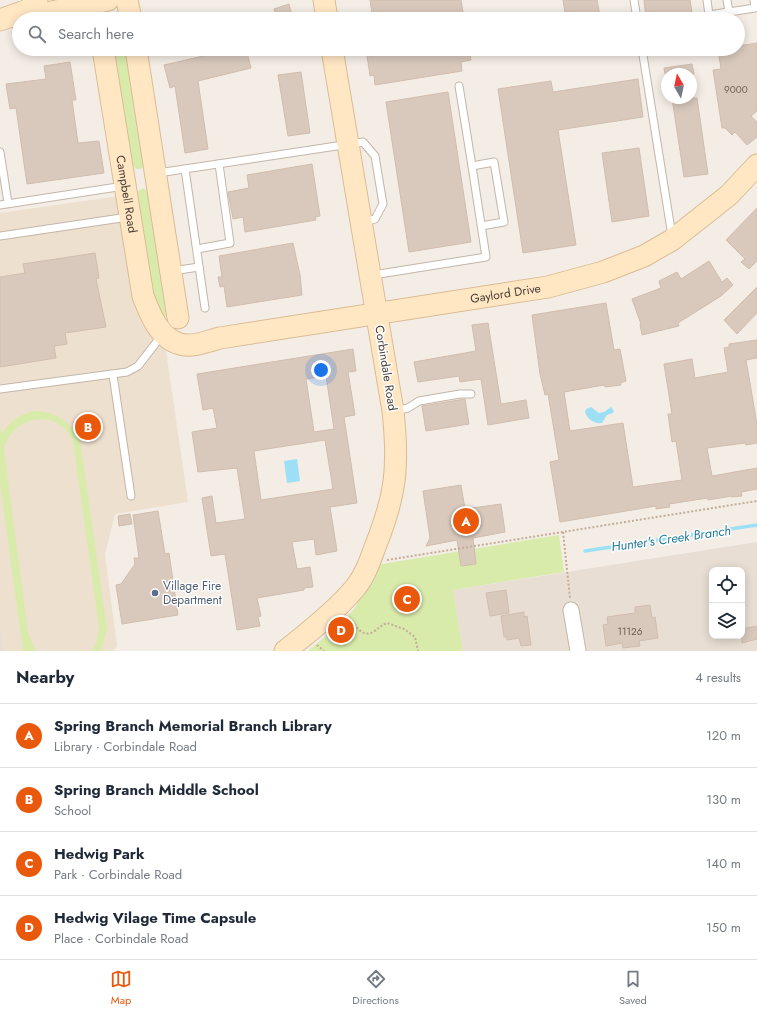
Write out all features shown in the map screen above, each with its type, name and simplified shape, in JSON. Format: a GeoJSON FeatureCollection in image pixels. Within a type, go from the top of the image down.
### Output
{"type":"FeatureCollection","features":[{"type":"Feature","properties":{"kind":"street"},"geometry":{"type":"LineString","coordinates":[[23,12],[28,10],[37,0]]}},
{"type":"Feature","properties":{"kind":"street"},"geometry":{"type":"LineString","coordinates":[[128,0],[130,12]]}},
{"type":"Feature","properties":{"kind":"street"},"geometry":{"type":"LineString","coordinates":[[324,0],[326,12]]}},
{"type":"Feature","properties":{"kind":"street"},"geometry":{"type":"LineString","coordinates":[[62,12],[99,6]]}},
{"type":"Feature","properties":{"kind":"street"},"geometry":{"type":"LineString","coordinates":[[0,22],[12,17]]}},
{"type":"Feature","properties":{"kind":"street"},"geometry":{"type":"LineString","coordinates":[[0,22],[12,20]]}},
{"type":"Feature","properties":{"kind":"street","name":"Campbell Road"},"geometry":{"type":"LineString","coordinates":[[104,56],[143,296],[152,319],[163,334]]}},
{"type":"Feature","properties":{"kind":"street"},"geometry":{"type":"LineString","coordinates":[[137,56],[178,318],[163,334]]}},
{"type":"Feature","properties":{"kind":"street","name":"Corbindale Road"},"geometry":{"type":"LineString","coordinates":[[285,651],[356,587],[369,563],[386,520],[394,488],[397,451],[393,411],[333,56]]}},
{"type":"Feature","properties":{"kind":"street","name":"Gaylord Drive"},"geometry":{"type":"LineString","coordinates":[[163,334],[180,344],[194,345],[220,338],[548,287],[603,272],[644,256],[672,240],[729,195],[757,165]]}},
{"type":"Feature","properties":{"kind":"street"},"geometry":{"type":"LineString","coordinates":[[126,186],[156,173]]}},
{"type":"Feature","properties":{"kind":"street","name":"Gaylord Drive"},"geometry":{"type":"LineString","coordinates":[[178,318],[197,334],[220,338]]}},
{"type":"Feature","properties":{"kind":"street"},"geometry":{"type":"LineString","coordinates":[[571,610],[578,651]]}},
{"type":"Feature","properties":{"kind":"lane"},"geometry":{"type":"LineString","coordinates":[[634,0],[636,12]]}},
{"type":"Feature","properties":{"kind":"lane"},"geometry":{"type":"LineString","coordinates":[[706,0],[708,12]]}},
{"type":"Feature","properties":{"kind":"lane"},"geometry":{"type":"LineString","coordinates":[[728,0],[729,12],[755,8],[754,0]]}},
{"type":"Feature","properties":{"kind":"lane"},"geometry":{"type":"LineString","coordinates":[[643,56],[672,240]]}},
{"type":"Feature","properties":{"kind":"lane"},"geometry":{"type":"LineString","coordinates":[[370,275],[486,257],[459,86]]}},
{"type":"Feature","properties":{"kind":"lane"},"geometry":{"type":"LineString","coordinates":[[156,173],[348,143]]}},
{"type":"Feature","properties":{"kind":"lane"},"geometry":{"type":"LineString","coordinates":[[0,152],[4,204],[126,186]]}},
{"type":"Feature","properties":{"kind":"lane"},"geometry":{"type":"LineString","coordinates":[[472,166],[494,162],[504,222],[481,226]]}},
{"type":"Feature","properties":{"kind":"lane"},"geometry":{"type":"LineString","coordinates":[[196,248],[230,243],[219,164]]}},
{"type":"Feature","properties":{"kind":"lane"},"geometry":{"type":"LineString","coordinates":[[185,169],[205,308]]}},
{"type":"Feature","properties":{"kind":"lane"},"geometry":{"type":"LineString","coordinates":[[0,236],[130,217]]}},
{"type":"Feature","properties":{"kind":"lane"},"geometry":{"type":"LineString","coordinates":[[171,272],[199,267]]}},
{"type":"Feature","properties":{"kind":"lane"},"geometry":{"type":"LineString","coordinates":[[0,389],[127,372],[138,366],[163,334]]}},
{"type":"Feature","properties":{"kind":"lane"},"geometry":{"type":"LineString","coordinates":[[113,375],[131,496]]}},
{"type":"Feature","properties":{"kind":"lane"},"geometry":{"type":"LineString","coordinates":[[393,411],[408,408],[420,401],[460,394],[472,394]]}},
{"type":"Feature","properties":{"kind":"path"},"geometry":{"type":"LineString","coordinates":[[369,563],[757,501]]}},
{"type":"Feature","properties":{"kind":"path"},"geometry":{"type":"LineString","coordinates":[[563,532],[571,610]]}},
{"type":"Feature","properties":{"kind":"path"},"geometry":{"type":"LineString","coordinates":[[338,604],[359,630],[365,634],[372,632],[378,627],[387,623],[404,629],[415,636]]}},
{"type":"Feature","properties":{"kind":"path"},"geometry":{"type":"LineString","coordinates":[[415,636],[418,651]]}},
{"type":"Feature","properties":{"kind":"shaded area"},"geometry":{"type":"Polygon","coordinates":[[[119,196],[150,331],[166,351],[188,502],[115,514],[105,554],[117,646],[113,651],[5,651],[0,623],[0,213],[119,196]]]}},
{"type":"Feature","properties":{"kind":"shaded area"},"geometry":{"type":"Polygon","coordinates":[[[757,542],[757,651],[463,651],[453,590],[757,542]]]}},
{"type":"Feature","properties":{"kind":"shaded area"},"geometry":{"type":"Polygon","coordinates":[[[0,623],[5,651],[0,651],[0,623]]]}},
{"type":"Feature","properties":{"kind":"green space"},"geometry":{"type":"Polygon","coordinates":[[[112,56],[127,56],[145,164],[141,169],[136,169],[133,166],[112,56]]]}},
{"type":"Feature","properties":{"kind":"green space"},"geometry":{"type":"Polygon","coordinates":[[[143,188],[150,196],[168,304],[166,315],[161,318],[151,308],[137,198],[138,191],[143,188]]]}},
{"type":"Feature","properties":{"kind":"green space"},"geometry":{"type":"Polygon","coordinates":[[[35,411],[56,415],[72,428],[80,440],[107,629],[101,651],[92,651],[96,645],[99,627],[73,442],[66,431],[58,424],[48,420],[37,420],[27,422],[17,428],[9,437],[4,448],[28,633],[36,651],[23,651],[0,483],[0,426],[2,434],[8,425],[16,419],[24,414],[35,411]]]}},
{"type":"Feature","properties":{"kind":"green space"},"geometry":{"type":"Polygon","coordinates":[[[559,535],[564,572],[453,590],[463,651],[308,651],[338,626],[355,608],[376,565],[559,535]]]}},
{"type":"Feature","properties":{"kind":"water"},"geometry":{"type":"Polygon","coordinates":[[[591,407],[599,413],[604,412],[611,407],[614,411],[613,413],[607,415],[602,423],[596,423],[589,419],[585,412],[586,409],[591,407]]]}},
{"type":"Feature","properties":{"kind":"water"},"geometry":{"type":"Polygon","coordinates":[[[297,459],[300,481],[287,483],[284,461],[297,459]]]}},
{"type":"Feature","properties":{"kind":"building"},"geometry":{"type":"Polygon","coordinates":[[[370,0],[461,0],[463,12],[372,12],[370,0]]]}},
{"type":"Feature","properties":{"kind":"building"},"geometry":{"type":"Polygon","coordinates":[[[563,0],[597,0],[599,12],[565,12],[563,0]]]}},
{"type":"Feature","properties":{"kind":"building"},"geometry":{"type":"Polygon","coordinates":[[[644,0],[690,0],[692,12],[645,12],[644,0]]]}},
{"type":"Feature","properties":{"kind":"building"},"geometry":{"type":"Polygon","coordinates":[[[289,4],[291,12],[275,12],[274,9],[289,4]]]}},
{"type":"Feature","properties":{"kind":"building"},"geometry":{"type":"Polygon","coordinates":[[[757,43],[757,111],[751,116],[757,122],[757,137],[747,145],[735,132],[732,135],[725,128],[722,128],[713,70],[721,69],[719,56],[745,56],[745,45],[757,43]]]}},
{"type":"Feature","properties":{"kind":"building"},"geometry":{"type":"Polygon","coordinates":[[[203,56],[248,56],[251,68],[198,81],[208,149],[185,153],[175,86],[170,88],[164,65],[203,56]]]}},
{"type":"Feature","properties":{"kind":"building"},"geometry":{"type":"Polygon","coordinates":[[[367,56],[470,56],[471,60],[461,62],[462,71],[375,85],[374,75],[370,76],[367,56]]]}},
{"type":"Feature","properties":{"kind":"building"},"geometry":{"type":"Polygon","coordinates":[[[70,62],[76,100],[72,100],[78,143],[99,141],[104,173],[27,184],[16,108],[10,109],[6,84],[46,79],[44,66],[70,62]]]}},
{"type":"Feature","properties":{"kind":"building"},"geometry":{"type":"Polygon","coordinates":[[[692,64],[693,68],[664,68],[692,64]]]}},
{"type":"Feature","properties":{"kind":"building"},"geometry":{"type":"Polygon","coordinates":[[[301,72],[310,133],[288,136],[278,75],[301,72]]]}},
{"type":"Feature","properties":{"kind":"building"},"geometry":{"type":"Polygon","coordinates":[[[638,79],[643,117],[558,130],[576,245],[523,253],[498,89],[551,81],[553,92],[638,79]]]}},
{"type":"Feature","properties":{"kind":"building"},"geometry":{"type":"Polygon","coordinates":[[[448,92],[471,242],[409,252],[386,102],[448,92]]]}},
{"type":"Feature","properties":{"kind":"building"},"geometry":{"type":"Polygon","coordinates":[[[697,98],[708,174],[684,177],[673,104],[697,104],[697,98]]]}},
{"type":"Feature","properties":{"kind":"building"},"geometry":{"type":"Polygon","coordinates":[[[639,148],[649,216],[612,222],[602,153],[639,148]]]}},
{"type":"Feature","properties":{"kind":"building"},"geometry":{"type":"Polygon","coordinates":[[[312,164],[320,216],[315,217],[316,220],[245,232],[243,217],[233,219],[228,192],[249,188],[247,175],[312,164]]]}},
{"type":"Feature","properties":{"kind":"building"},"geometry":{"type":"Polygon","coordinates":[[[757,208],[757,261],[749,269],[741,262],[745,259],[726,240],[757,208]]]}},
{"type":"Feature","properties":{"kind":"building"},"geometry":{"type":"Polygon","coordinates":[[[293,243],[300,275],[302,295],[227,307],[224,286],[220,287],[218,277],[222,277],[219,256],[293,243]]]}},
{"type":"Feature","properties":{"kind":"building"},"geometry":{"type":"Polygon","coordinates":[[[95,253],[99,278],[96,279],[106,327],[65,333],[67,344],[54,346],[56,358],[0,367],[0,277],[25,273],[23,264],[95,253]]]}},
{"type":"Feature","properties":{"kind":"building"},"geometry":{"type":"Polygon","coordinates":[[[709,261],[722,282],[727,278],[733,285],[721,296],[678,323],[679,326],[642,335],[641,324],[632,299],[661,288],[659,281],[677,272],[681,279],[709,261]]]}},
{"type":"Feature","properties":{"kind":"building"},"geometry":{"type":"Polygon","coordinates":[[[757,287],[757,313],[737,334],[724,320],[757,287]]]}},
{"type":"Feature","properties":{"kind":"building"},"geometry":{"type":"Polygon","coordinates":[[[606,303],[614,350],[620,349],[626,381],[620,383],[621,385],[605,387],[604,385],[564,392],[570,431],[623,423],[633,487],[682,480],[676,441],[672,442],[668,414],[672,414],[664,364],[692,359],[695,378],[728,372],[724,348],[729,347],[729,344],[757,340],[757,358],[746,360],[757,424],[757,443],[707,448],[712,476],[757,468],[757,489],[741,492],[742,496],[708,500],[708,498],[669,504],[670,507],[656,509],[656,506],[560,522],[550,462],[559,460],[548,394],[545,395],[540,374],[532,315],[606,303]]]}},
{"type":"Feature","properties":{"kind":"building"},"geometry":{"type":"Polygon","coordinates":[[[488,323],[501,404],[526,400],[529,418],[488,425],[481,379],[460,382],[459,376],[418,382],[414,362],[476,351],[472,325],[488,323]]]}},
{"type":"Feature","properties":{"kind":"building"},"geometry":{"type":"Polygon","coordinates":[[[353,349],[356,371],[348,372],[355,415],[344,417],[357,503],[330,507],[337,551],[316,555],[314,539],[292,542],[297,569],[310,567],[313,587],[304,588],[304,590],[257,598],[261,616],[258,617],[260,626],[237,630],[225,554],[211,556],[202,498],[212,496],[216,523],[245,519],[237,468],[198,472],[192,432],[217,428],[213,408],[203,410],[197,374],[353,349]],[[326,376],[306,379],[314,432],[334,429],[326,376]],[[325,440],[254,451],[261,500],[333,489],[325,440]]]}},
{"type":"Feature","properties":{"kind":"building"},"geometry":{"type":"Polygon","coordinates":[[[465,399],[469,424],[426,431],[422,406],[465,399]]]}},
{"type":"Feature","properties":{"kind":"building"},"geometry":{"type":"Polygon","coordinates":[[[461,485],[465,509],[501,504],[505,532],[473,538],[476,564],[461,566],[457,540],[426,546],[430,538],[423,491],[461,485]]]}},
{"type":"Feature","properties":{"kind":"building"},"geometry":{"type":"Polygon","coordinates":[[[158,511],[165,554],[169,553],[178,615],[122,624],[116,585],[121,584],[135,564],[134,558],[139,558],[133,515],[158,511]]]}},
{"type":"Feature","properties":{"kind":"building"},"geometry":{"type":"Polygon","coordinates":[[[130,514],[132,524],[119,526],[118,516],[130,514]]]}},
{"type":"Feature","properties":{"kind":"building"},"geometry":{"type":"Polygon","coordinates":[[[506,590],[509,613],[490,616],[486,593],[506,590]]]}},
{"type":"Feature","properties":{"kind":"building"},"geometry":{"type":"Polygon","coordinates":[[[650,605],[652,618],[655,617],[658,638],[639,641],[640,646],[623,648],[622,643],[606,646],[603,625],[608,624],[607,617],[635,613],[635,607],[650,605]]]}},
{"type":"Feature","properties":{"kind":"building"},"geometry":{"type":"Polygon","coordinates":[[[524,612],[524,617],[527,616],[531,645],[521,646],[519,638],[507,640],[507,637],[504,637],[501,616],[524,612]]]}},
{"type":"Feature","properties":{"kind":"building"},"geometry":{"type":"Polygon","coordinates":[[[757,626],[757,639],[742,643],[742,639],[745,639],[745,628],[757,626]]]}},
{"type":"Feature","properties":{"kind":"waterway","name":"Hunter's Creek Branch"},"geometry":{"type":"LineString","coordinates":[[585,551],[757,525]]}},
{"type":"Feature","properties":{"kind":"place","name":"Spring Branch Middle School"},"geometry":{"type":"Point","coordinates":[88,427]}},
{"type":"Feature","properties":{"kind":"place","name":"Spring Branch Memorial Branch Library"},"geometry":{"type":"Point","coordinates":[466,521]}},
{"type":"Feature","properties":{"kind":"place","name":"Village Fire Department"},"geometry":{"type":"Point","coordinates":[155,593]}},
{"type":"Feature","properties":{"kind":"place","name":"Hedwig Park"},"geometry":{"type":"Point","coordinates":[407,599]}},
{"type":"Feature","properties":{"kind":"place","name":"Hedwig Vilage Time Capsule"},"geometry":{"type":"Point","coordinates":[341,630]}}]}
